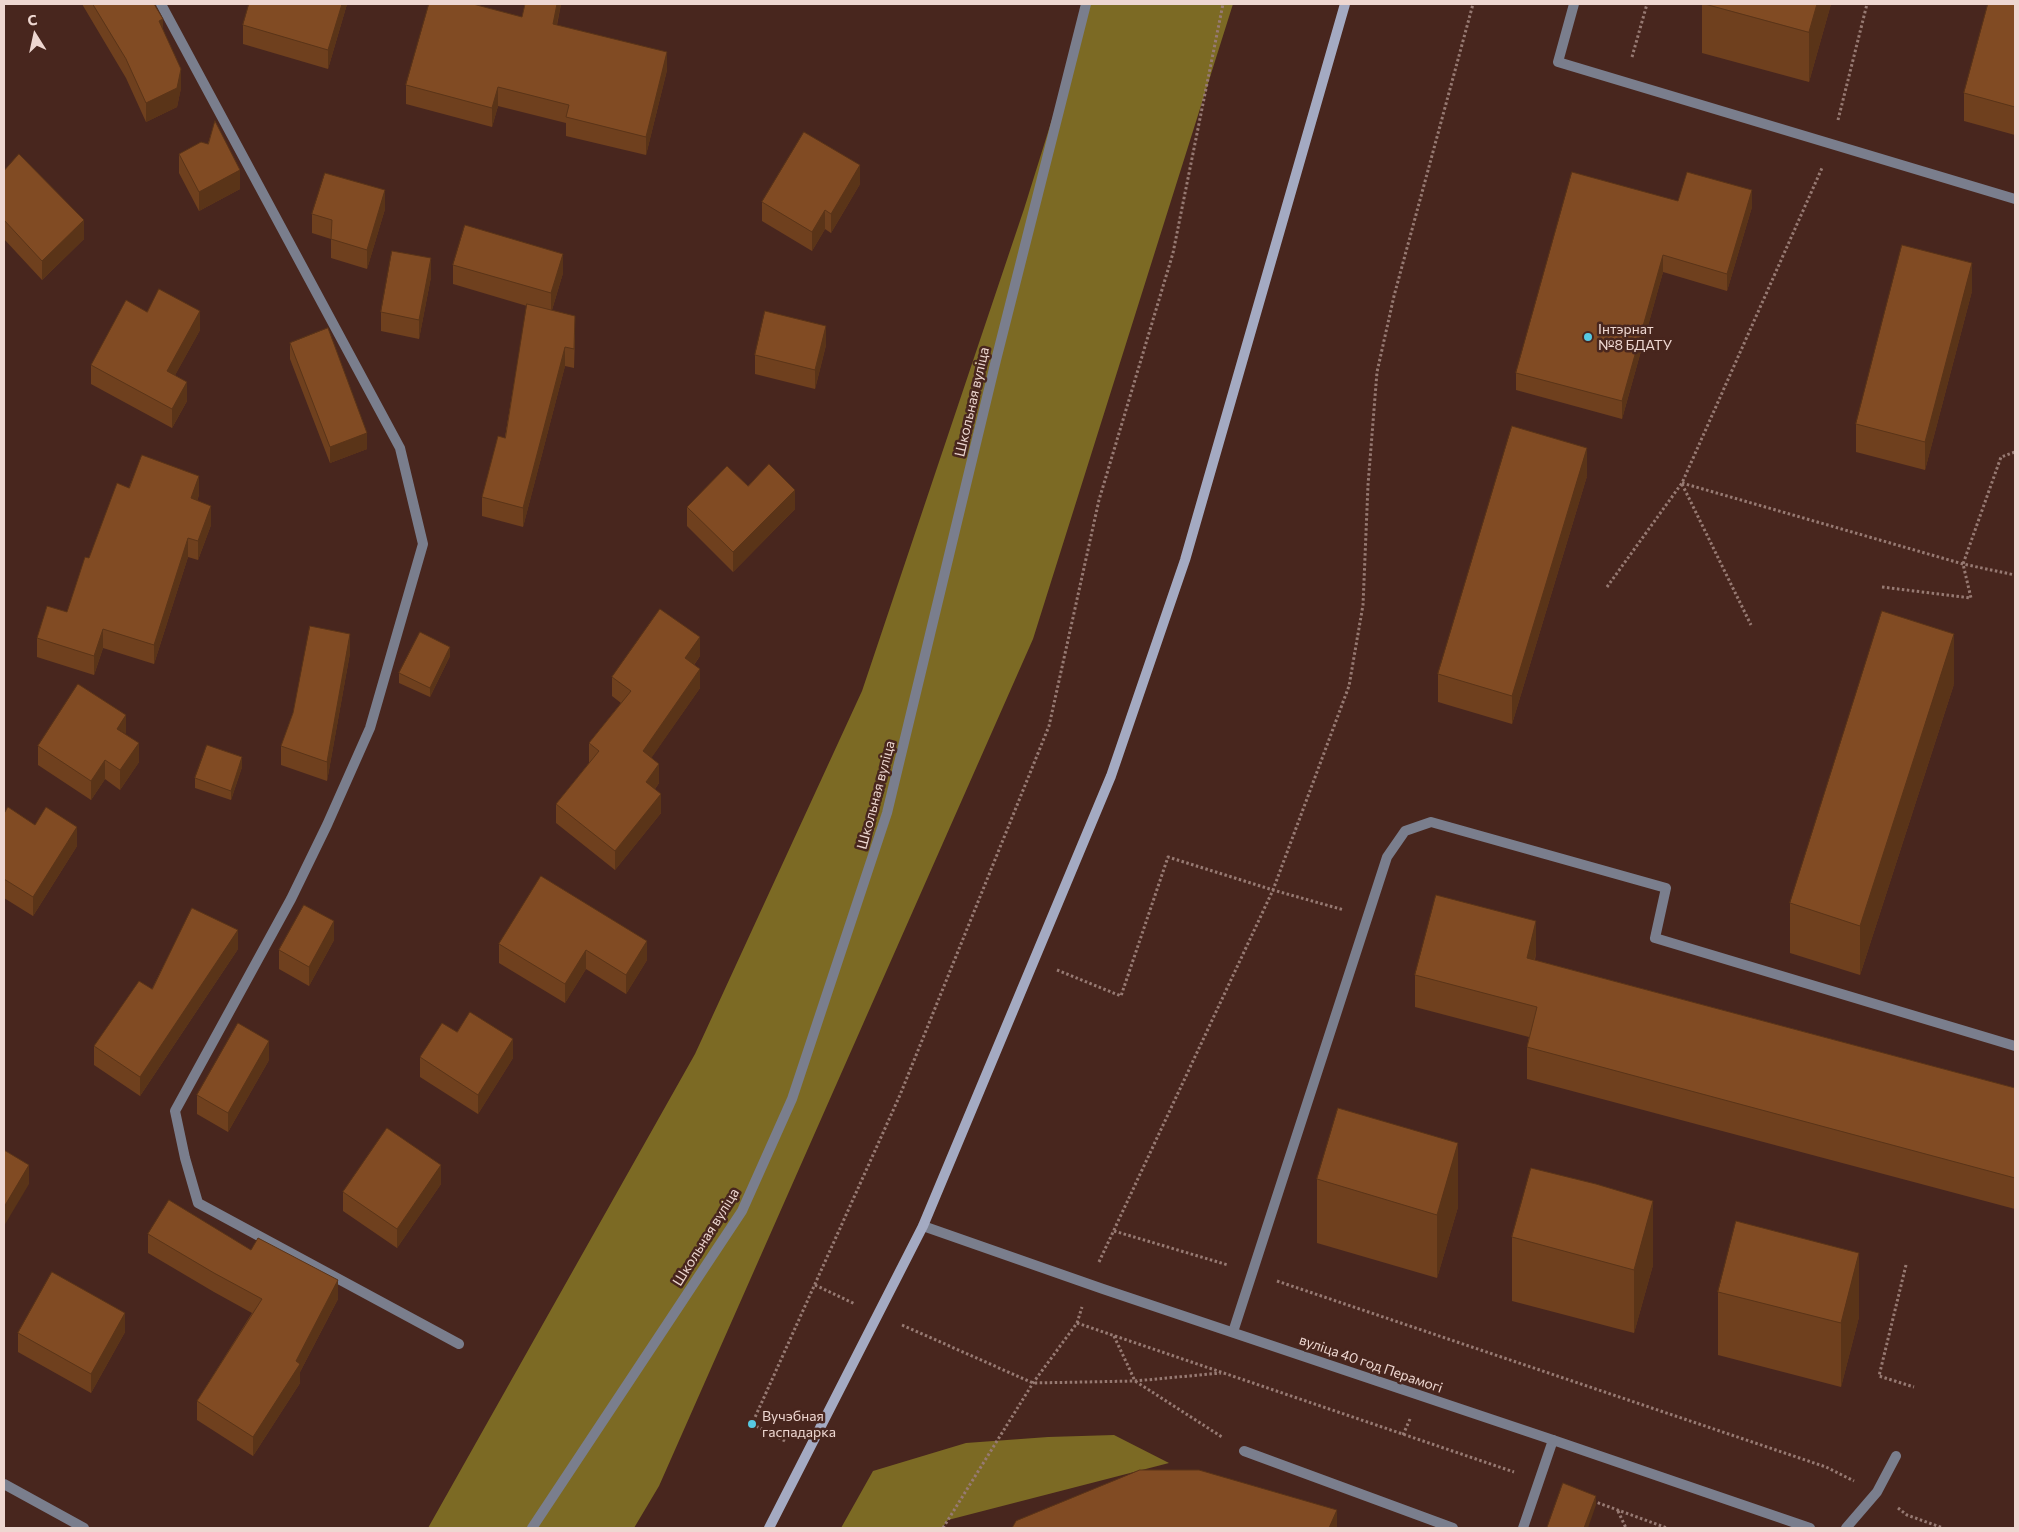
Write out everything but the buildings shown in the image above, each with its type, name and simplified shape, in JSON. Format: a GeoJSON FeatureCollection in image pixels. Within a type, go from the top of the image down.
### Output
{"type":"FeatureCollection","features":[{"type":"Feature","properties":{"kind":"main road"},"geometry":{"type":"LineString","coordinates":[[769,1528],[923,1226],[1111,776],[1185,560],[1345,4]]}},
{"type":"Feature","properties":{"kind":"street"},"geometry":{"type":"LineString","coordinates":[[161,4],[400,448],[423,544],[370,728],[327,825],[291,899],[175,1110],[183,1149],[198,1202],[459,1344]]}},
{"type":"Feature","properties":{"kind":"street","name":"Школьная вуліца"},"geometry":{"type":"LineString","coordinates":[[532,1528],[742,1211],[792,1099],[888,813],[996,360],[1086,4]]}},
{"type":"Feature","properties":{"kind":"street"},"geometry":{"type":"LineString","coordinates":[[1574,4],[1558,62],[2015,199]]}},
{"type":"Feature","properties":{"kind":"street"},"geometry":{"type":"LineString","coordinates":[[1233,1332],[1387,857],[1405,831],[1431,822],[1666,888],[1655,938],[2015,1046]]}},
{"type":"Feature","properties":{"kind":"street","name":"вуліца 40 год Перамогі"},"geometry":{"type":"LineString","coordinates":[[923,1226],[1810,1528]]}},
{"type":"Feature","properties":{"kind":"street"},"geometry":{"type":"LineString","coordinates":[[1523,1528],[1553,1440]]}},
{"type":"Feature","properties":{"kind":"street"},"geometry":{"type":"LineString","coordinates":[[1244,1452],[1453,1528]]}},
{"type":"Feature","properties":{"kind":"street"},"geometry":{"type":"LineString","coordinates":[[1846,1528],[1877,1492],[1896,1456]]}},
{"type":"Feature","properties":{"kind":"street"},"geometry":{"type":"LineString","coordinates":[[4,1484],[84,1528]]}},
{"type":"Feature","properties":{"kind":"path"},"geometry":{"type":"LineString","coordinates":[[808,1452],[752,1424],[900,1095],[1049,726],[1098,500],[1172,253],[1223,4]]}},
{"type":"Feature","properties":{"kind":"path"},"geometry":{"type":"LineString","coordinates":[[943,1528],[1033,1383],[1077,1323],[1089,1284],[1273,890],[1349,686],[1363,605],[1368,485],[1378,372],[1394,296],[1473,4]]}},
{"type":"Feature","properties":{"kind":"path"},"geometry":{"type":"LineString","coordinates":[[1625,82],[1647,4]]}},
{"type":"Feature","properties":{"kind":"path"},"geometry":{"type":"LineString","coordinates":[[1607,587],[1682,483],[1832,144],[1868,4]]}},
{"type":"Feature","properties":{"kind":"path"},"geometry":{"type":"LineString","coordinates":[[1882,587],[1971,598],[1963,564],[2001,457],[2015,452]]}},
{"type":"Feature","properties":{"kind":"path"},"geometry":{"type":"LineString","coordinates":[[1682,483],[1963,564],[2015,575]]}},
{"type":"Feature","properties":{"kind":"path"},"geometry":{"type":"LineString","coordinates":[[1682,483],[1751,624]]}},
{"type":"Feature","properties":{"kind":"path"},"geometry":{"type":"LineString","coordinates":[[1034,960],[1121,996],[1168,857],[1368,917]]}},
{"type":"Feature","properties":{"kind":"path"},"geometry":{"type":"LineString","coordinates":[[1114,1231],[1253,1273],[1826,1468],[1877,1492],[1907,1515],[1943,1528]]}},
{"type":"Feature","properties":{"kind":"path"},"geometry":{"type":"LineString","coordinates":[[1906,1265],[1879,1376],[1914,1387]]}},
{"type":"Feature","properties":{"kind":"path"},"geometry":{"type":"LineString","coordinates":[[815,1286],[1033,1383],[1135,1381],[1222,1372]]}},
{"type":"Feature","properties":{"kind":"path"},"geometry":{"type":"LineString","coordinates":[[1077,1323],[1539,1481]]}},
{"type":"Feature","properties":{"kind":"path"},"geometry":{"type":"LineString","coordinates":[[1114,1336],[1135,1381],[1244,1452]]}},
{"type":"Feature","properties":{"kind":"path"},"geometry":{"type":"LineString","coordinates":[[1584,1498],[1667,1528]]}},
{"type":"Feature","properties":{"kind":"path"},"geometry":{"type":"LineString","coordinates":[[1618,1510],[1626,1528]]}},
{"type":"Feature","properties":{"kind":"shaded area"},"geometry":{"type":"Polygon","coordinates":[[[1088,4],[1233,4],[1033,639],[659,1486],[634,1528],[428,1528],[695,1054],[862,691],[1024,209],[1088,4]]]}},
{"type":"Feature","properties":{"kind":"shaded area"},"geometry":{"type":"Polygon","coordinates":[[[1114,1435],[1169,1463],[948,1520],[942,1528],[841,1528],[873,1471],[966,1443],[1048,1437],[1114,1435]]]}},
{"type":"Feature","properties":{"kind":"place","name":"Інтэрнат №8 БДАТУ"},"geometry":{"type":"Point","coordinates":[1588,337]}},
{"type":"Feature","properties":{"kind":"place","name":"Вучэбная гаспадарка"},"geometry":{"type":"Point","coordinates":[752,1424]}}]}
